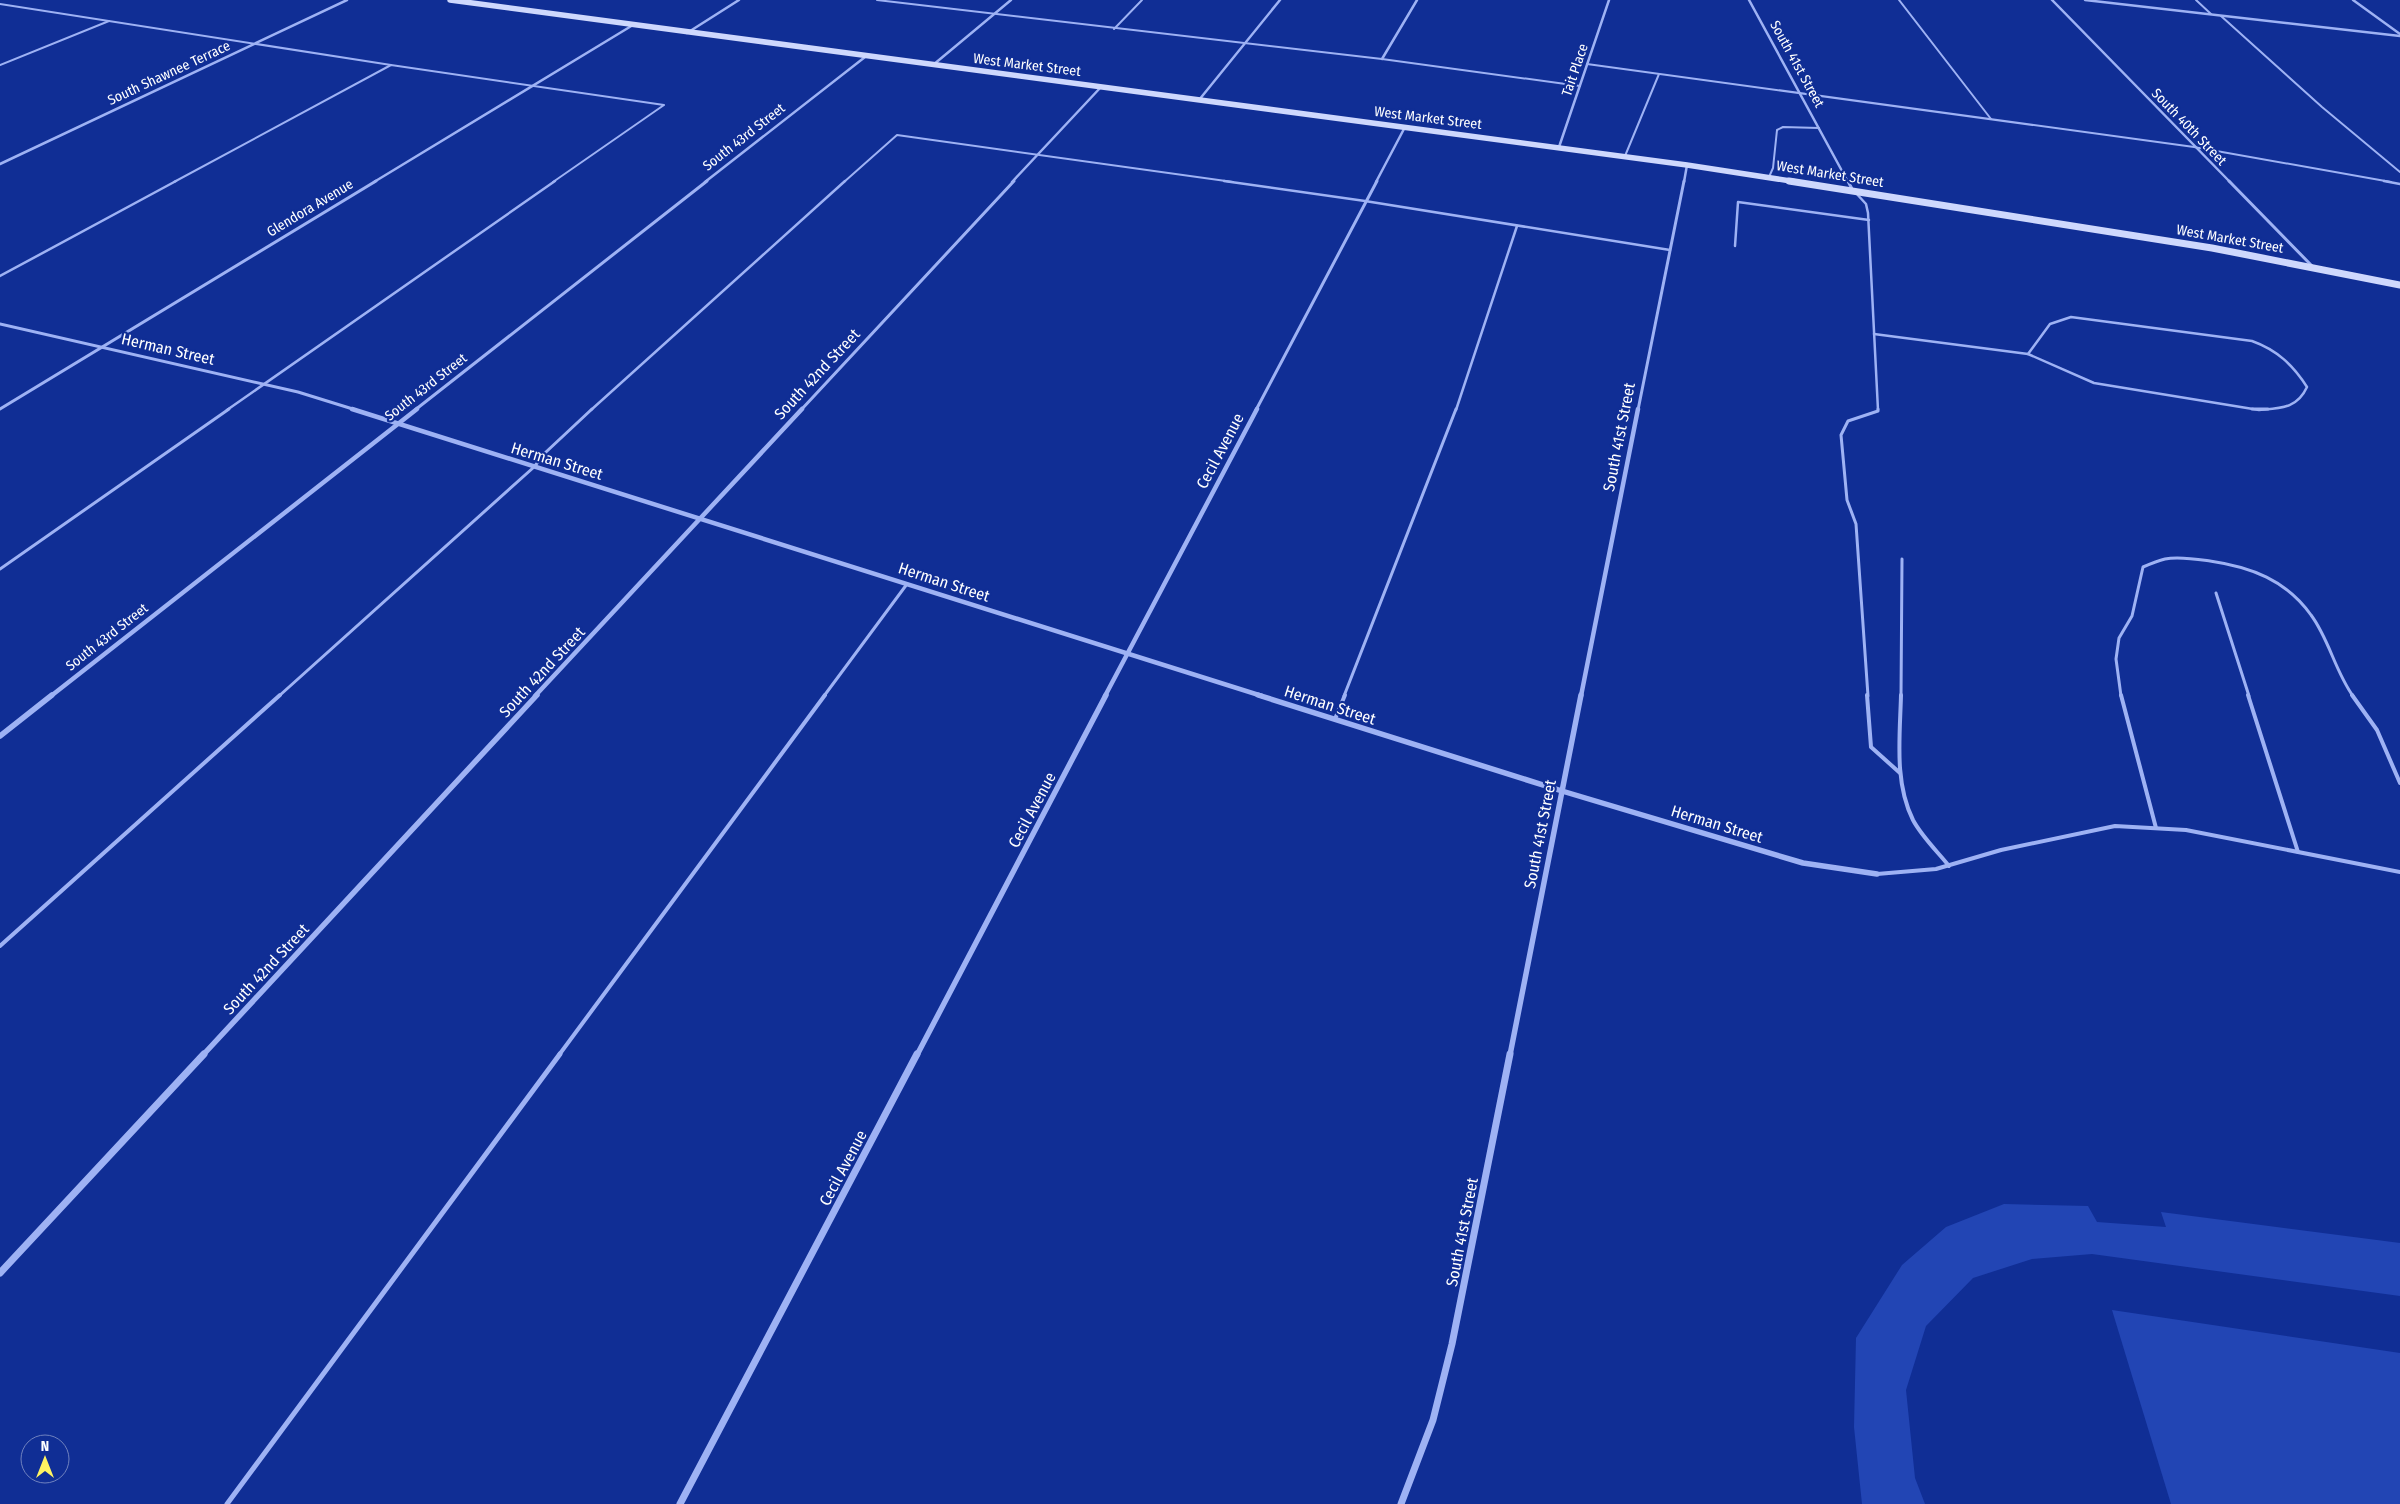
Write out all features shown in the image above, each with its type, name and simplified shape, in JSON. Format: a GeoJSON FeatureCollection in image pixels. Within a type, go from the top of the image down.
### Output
{"type":"FeatureCollection","features":[{"type":"Feature","properties":{"kind":"street","name":"South Shawnee Terrace"},"geometry":{"type":"LineString","coordinates":[[0,164],[346,0]]}},
{"type":"Feature","properties":{"kind":"street","name":"West Market Street"},"geometry":{"type":"LineString","coordinates":[[450,0],[865,57],[1687,165],[2212,248],[2400,285]]}},
{"type":"Feature","properties":{"kind":"street"},"geometry":{"type":"LineString","coordinates":[[687,33],[739,0]]}},
{"type":"Feature","properties":{"kind":"street"},"geometry":{"type":"LineString","coordinates":[[932,65],[1011,0]]}},
{"type":"Feature","properties":{"kind":"street"},"geometry":{"type":"LineString","coordinates":[[1199,100],[1280,0]]}},
{"type":"Feature","properties":{"kind":"street"},"geometry":{"type":"LineString","coordinates":[[1382,60],[1417,0]]}},
{"type":"Feature","properties":{"kind":"street","name":"Tait Place"},"geometry":{"type":"LineString","coordinates":[[1559,147],[1609,0]]}},
{"type":"Feature","properties":{"kind":"street","name":"South 41st Street"},"geometry":{"type":"LineString","coordinates":[[1749,0],[1853,190]]}},
{"type":"Feature","properties":{"kind":"street","name":"South 40th Street"},"geometry":{"type":"LineString","coordinates":[[2052,0],[2313,267]]}},
{"type":"Feature","properties":{"kind":"street"},"geometry":{"type":"LineString","coordinates":[[2085,0],[2400,35]]}},
{"type":"Feature","properties":{"kind":"street"},"geometry":{"type":"LineString","coordinates":[[2353,0],[2400,35]]}},
{"type":"Feature","properties":{"kind":"street","name":"Glendora Avenue"},"geometry":{"type":"LineString","coordinates":[[0,409],[633,25]]}},
{"type":"Feature","properties":{"kind":"street","name":"South 43rd Street"},"geometry":{"type":"LineString","coordinates":[[0,736],[865,57]]}},
{"type":"Feature","properties":{"kind":"street","name":"South 42nd Street"},"geometry":{"type":"LineString","coordinates":[[0,1273],[536,698],[699,518],[1101,87]]}},
{"type":"Feature","properties":{"kind":"street","name":"Cecil Avenue"},"geometry":{"type":"LineString","coordinates":[[680,1504],[1405,127]]}},
{"type":"Feature","properties":{"kind":"street","name":"South 41st Street"},"geometry":{"type":"LineString","coordinates":[[1401,1504],[1433,1420],[1452,1344],[1687,165]]}},
{"type":"Feature","properties":{"kind":"street","name":"Herman Street"},"geometry":{"type":"LineString","coordinates":[[0,324],[298,392],[1562,790],[1803,863],[1877,874]]}},
{"type":"Feature","properties":{"kind":"lane"},"geometry":{"type":"LineString","coordinates":[[876,0],[1382,60],[1580,86]]}},
{"type":"Feature","properties":{"kind":"lane"},"geometry":{"type":"LineString","coordinates":[[1114,29],[1142,0]]}},
{"type":"Feature","properties":{"kind":"lane"},"geometry":{"type":"LineString","coordinates":[[1899,0],[1992,119]]}},
{"type":"Feature","properties":{"kind":"lane"},"geometry":{"type":"LineString","coordinates":[[2196,0],[2211,14]]}},
{"type":"Feature","properties":{"kind":"lane"},"geometry":{"type":"LineString","coordinates":[[0,4],[391,65],[664,105],[0,569]]}},
{"type":"Feature","properties":{"kind":"lane"},"geometry":{"type":"LineString","coordinates":[[2221,16],[2322,107],[2400,172]]}},
{"type":"Feature","properties":{"kind":"lane"},"geometry":{"type":"LineString","coordinates":[[0,65],[110,20]]}},
{"type":"Feature","properties":{"kind":"lane"},"geometry":{"type":"LineString","coordinates":[[1587,64],[2194,147],[2400,184]]}},
{"type":"Feature","properties":{"kind":"lane"},"geometry":{"type":"LineString","coordinates":[[0,276],[391,65]]}},
{"type":"Feature","properties":{"kind":"lane"},"geometry":{"type":"LineString","coordinates":[[1625,156],[1659,74]]}},
{"type":"Feature","properties":{"kind":"lane"},"geometry":{"type":"LineString","coordinates":[[1769,177],[1773,168],[1777,130],[1782,127],[1819,128]]}},
{"type":"Feature","properties":{"kind":"lane"},"geometry":{"type":"LineString","coordinates":[[0,946],[534,467],[546,452],[652,353],[897,135],[1365,202],[1670,250]]}},
{"type":"Feature","properties":{"kind":"lane"},"geometry":{"type":"LineString","coordinates":[[1853,190],[1866,204],[1869,220],[1878,411],[1848,421],[1841,435],[1847,500],[1856,524],[1871,747],[1900,773]]}},
{"type":"Feature","properties":{"kind":"lane"},"geometry":{"type":"LineString","coordinates":[[1734,246],[1738,202],[1869,220]]}},
{"type":"Feature","properties":{"kind":"lane"},"geometry":{"type":"LineString","coordinates":[[1335,719],[1464,385],[1502,279],[1517,226]]}},
{"type":"Feature","properties":{"kind":"lane"},"geometry":{"type":"LineString","coordinates":[[1874,334],[2028,354],[2094,383],[2145,393],[2259,410],[2286,407],[2302,398],[2307,387],[2300,375],[2287,360],[2270,347],[2252,341],[2071,317],[2058,318],[2049,324],[2028,354]]}},
{"type":"Feature","properties":{"kind":"lane"},"geometry":{"type":"LineString","coordinates":[[2156,828],[2119,689],[2116,659],[2119,638],[2132,616],[2143,567],[2164,559],[2198,559],[2238,565],[2266,575],[2292,592],[2312,616],[2345,685],[2377,730],[2400,784]]}},
{"type":"Feature","properties":{"kind":"lane"},"geometry":{"type":"LineString","coordinates":[[1902,560],[1900,773],[1904,799],[1914,822],[1948,866]]}},
{"type":"Feature","properties":{"kind":"lane"},"geometry":{"type":"LineString","coordinates":[[227,1504],[908,584]]}},
{"type":"Feature","properties":{"kind":"lane"},"geometry":{"type":"LineString","coordinates":[[2216,593],[2298,852]]}},
{"type":"Feature","properties":{"kind":"lane"},"geometry":{"type":"LineString","coordinates":[[1877,874],[1936,869],[2001,850],[2115,826],[2186,830],[2400,872]]}},
{"type":"Feature","properties":{"kind":"shaded area"},"geometry":{"type":"Polygon","coordinates":[[[2004,1204],[2088,1206],[2097,1222],[2166,1227],[2161,1212],[2400,1243],[2400,1296],[2092,1254],[2032,1259],[1973,1278],[1926,1326],[1906,1390],[1915,1478],[1925,1504],[1862,1504],[1854,1427],[1856,1338],[1902,1265],[1946,1227],[2004,1204]]]}},
{"type":"Feature","properties":{"kind":"shaded area"},"geometry":{"type":"Polygon","coordinates":[[[2112,1310],[2400,1353],[2400,1504],[2171,1504],[2112,1310]]]}}]}
